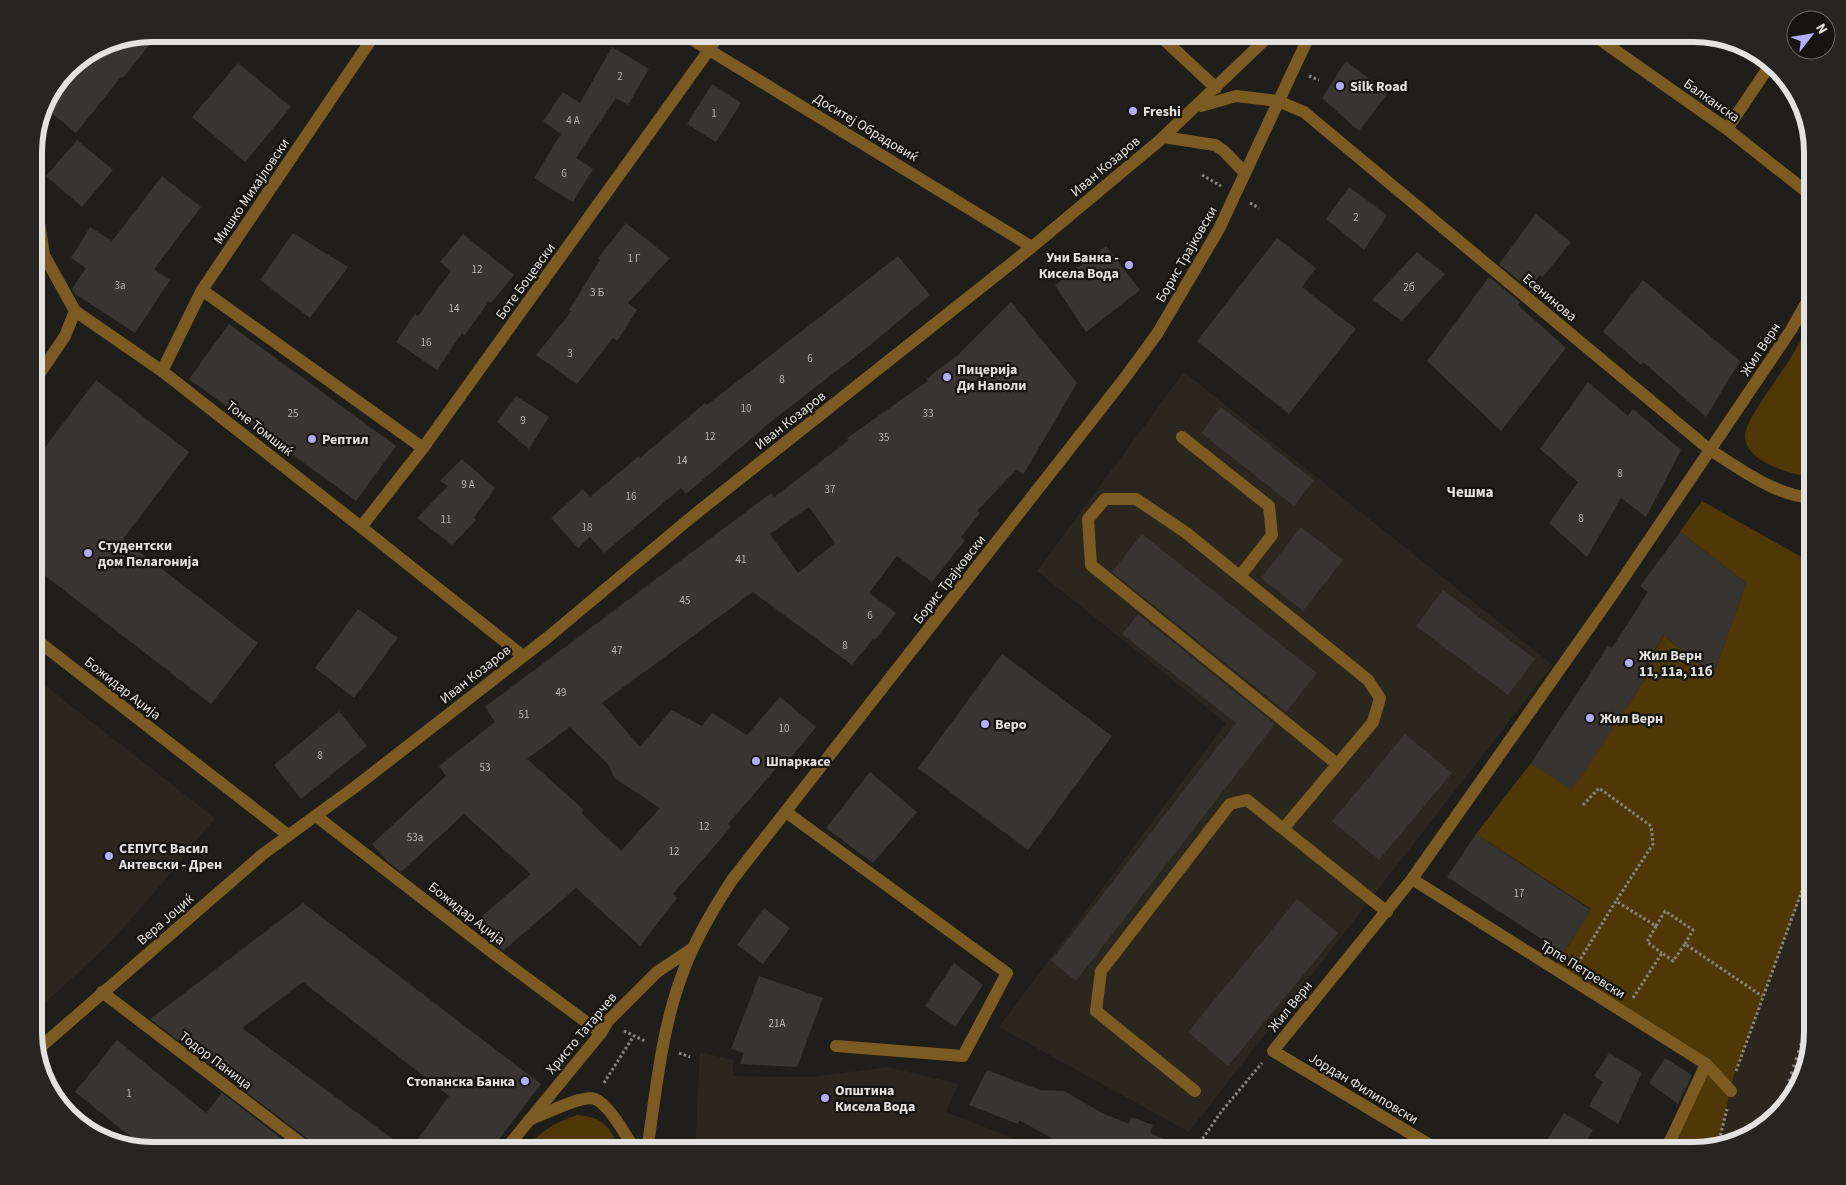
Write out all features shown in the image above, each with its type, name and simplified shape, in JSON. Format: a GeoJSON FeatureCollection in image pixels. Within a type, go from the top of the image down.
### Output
{"type":"FeatureCollection","features":[{"type":"Feature","properties":{"kind":"street","name":"Мишко Михајловски"},"geometry":{"type":"LineString","coordinates":[[162,371],[202,290],[370,42]]}},
{"type":"Feature","properties":{"kind":"street","name":"Доситеј Обрадовиќ"},"geometry":{"type":"LineString","coordinates":[[696,42],[1032,247]]}},
{"type":"Feature","properties":{"kind":"street","name":"Боте Боцевски"},"geometry":{"type":"LineString","coordinates":[[361,526],[423,448],[714,42]]}},
{"type":"Feature","properties":{"kind":"street"},"geometry":{"type":"LineString","coordinates":[[1167,42],[1216,88]]}},
{"type":"Feature","properties":{"kind":"street","name":"Иван Козаров"},"geometry":{"type":"LineString","coordinates":[[316,816],[523,656],[694,515],[1032,247],[1163,137],[1263,42]]}},
{"type":"Feature","properties":{"kind":"street","name":"Борис Трајковски"},"geometry":{"type":"LineString","coordinates":[[648,1142],[662,1048],[682,975],[693,948],[719,900],[732,880],[1124,379],[1157,334],[1224,221],[1306,42]]}},
{"type":"Feature","properties":{"kind":"street","name":"Балканска"},"geometry":{"type":"LineString","coordinates":[[1603,42],[1728,129],[1804,190]]}},
{"type":"Feature","properties":{"kind":"street"},"geometry":{"type":"LineString","coordinates":[[1728,129],[1766,70]]}},
{"type":"Feature","properties":{"kind":"street","name":"Есенинова"},"geometry":{"type":"LineString","coordinates":[[1194,109],[1217,100],[1236,96],[1278,101],[1304,112],[1710,450],[1766,484],[1804,497]]}},
{"type":"Feature","properties":{"kind":"street"},"geometry":{"type":"LineString","coordinates":[[1163,137],[1215,145],[1224,151],[1245,173]]}},
{"type":"Feature","properties":{"kind":"street","name":"Тоне Томшиќ"},"geometry":{"type":"LineString","coordinates":[[43,248],[44,254],[75,311],[162,371],[361,526],[523,656]]}},
{"type":"Feature","properties":{"kind":"street"},"geometry":{"type":"LineString","coordinates":[[202,290],[423,448]]}},
{"type":"Feature","properties":{"kind":"street","name":"Жил Верн"},"geometry":{"type":"LineString","coordinates":[[1273,1051],[1412,879],[1612,595],[1791,330],[1804,307]]}},
{"type":"Feature","properties":{"kind":"street"},"geometry":{"type":"LineString","coordinates":[[43,369],[65,336],[75,311]]}},
{"type":"Feature","properties":{"kind":"street"},"geometry":{"type":"LineString","coordinates":[[1182,437],[1269,506],[1272,535],[1240,576]]}},
{"type":"Feature","properties":{"kind":"street"},"geometry":{"type":"LineString","coordinates":[[1283,828],[1373,722],[1380,698],[1368,680],[1185,532],[1136,499],[1105,499],[1088,519],[1091,564],[1337,764]]}},
{"type":"Feature","properties":{"kind":"street","name":"Божидар Аџија"},"geometry":{"type":"LineString","coordinates":[[43,645],[288,835]]}},
{"type":"Feature","properties":{"kind":"street"},"geometry":{"type":"LineString","coordinates":[[1195,1091],[1096,1011],[1101,971],[1230,804],[1248,800],[1387,912]]}},
{"type":"Feature","properties":{"kind":"street"},"geometry":{"type":"LineString","coordinates":[[786,812],[1008,973],[963,1056],[836,1046]]}},
{"type":"Feature","properties":{"kind":"street","name":"Божидар Аџија"},"geometry":{"type":"LineString","coordinates":[[316,816],[493,953],[601,1033]]}},
{"type":"Feature","properties":{"kind":"street","name":"Вера Јоциќ"},"geometry":{"type":"LineString","coordinates":[[44,1044],[263,854],[316,816]]}},
{"type":"Feature","properties":{"kind":"street","name":"Трпе Петревски"},"geometry":{"type":"LineString","coordinates":[[1412,879],[1706,1064],[1730,1091]]}},
{"type":"Feature","properties":{"kind":"street","name":"Христо Татарчев"},"geometry":{"type":"LineString","coordinates":[[511,1142],[601,1033],[608,1021],[657,972],[693,948]]}},
{"type":"Feature","properties":{"kind":"street","name":"Тодор Паница"},"geometry":{"type":"LineString","coordinates":[[102,992],[299,1142]]}},
{"type":"Feature","properties":{"kind":"street","name":"Јордан Филиповски"},"geometry":{"type":"LineString","coordinates":[[1273,1051],[1425,1142]]}},
{"type":"Feature","properties":{"kind":"street"},"geometry":{"type":"LineString","coordinates":[[1669,1142],[1706,1064]]}},
{"type":"Feature","properties":{"kind":"street"},"geometry":{"type":"LineString","coordinates":[[529,1120],[582,1100],[594,1098],[604,1106],[630,1142]]}},
{"type":"Feature","properties":{"kind":"path"},"geometry":{"type":"LineString","coordinates":[[1569,978],[1653,844],[1651,826],[1599,788],[1583,805]]}},
{"type":"Feature","properties":{"kind":"path"},"geometry":{"type":"LineString","coordinates":[[1719,1140],[1734,1075],[1804,884]]}},
{"type":"Feature","properties":{"kind":"path"},"geometry":{"type":"LineString","coordinates":[[1616,901],[1656,926]]}},
{"type":"Feature","properties":{"kind":"path"},"geometry":{"type":"LineString","coordinates":[[1665,911],[1693,930],[1673,961],[1647,942],[1656,926],[1665,911]]}},
{"type":"Feature","properties":{"kind":"path"},"geometry":{"type":"LineString","coordinates":[[1685,944],[1762,996]]}},
{"type":"Feature","properties":{"kind":"path"},"geometry":{"type":"LineString","coordinates":[[1624,1012],[1662,953]]}},
{"type":"Feature","properties":{"kind":"path"},"geometry":{"type":"LineString","coordinates":[[594,1098],[633,1037]]}},
{"type":"Feature","properties":{"kind":"path"},"geometry":{"type":"LineString","coordinates":[[1200,1142],[1220,1112],[1273,1051]]}},
{"type":"Feature","properties":{"kind":"shaded area"},"geometry":{"type":"Polygon","coordinates":[[[1804,333],[1804,475],[1782,470],[1760,460],[1752,453],[1745,435],[1756,409],[1791,357],[1804,333]]]}},
{"type":"Feature","properties":{"kind":"shaded area"},"geometry":{"type":"Polygon","coordinates":[[[1184,372],[1553,665],[1189,1132],[999,1027],[1226,723],[1037,571],[1184,372]]]}},
{"type":"Feature","properties":{"kind":"shaded area"},"geometry":{"type":"Polygon","coordinates":[[[1702,501],[1804,558],[1804,886],[1734,1075],[1719,1140],[1708,1142],[1668,1142],[1706,1064],[1554,968],[1591,909],[1476,834],[1531,763],[1572,789],[1649,673],[1649,661],[1667,630],[1667,638],[1713,676],[1746,583],[1680,532],[1702,501]]]}},
{"type":"Feature","properties":{"kind":"shaded area","name":"СЕПУГС Васил Антевски - Дрен"},"geometry":{"type":"Polygon","coordinates":[[[43,684],[215,818],[154,893],[106,947],[43,1005],[43,684]]]}},
{"type":"Feature","properties":{"kind":"shaded area"},"geometry":{"type":"Polygon","coordinates":[[[1804,885],[1804,1032],[1800,1061],[1785,1094],[1771,1110],[1748,1128],[1719,1140],[1734,1075],[1804,885]]]}},
{"type":"Feature","properties":{"kind":"shaded area","name":"Општина Кисела Вода"},"geometry":{"type":"Polygon","coordinates":[[[700,1052],[733,1060],[733,1076],[810,1077],[888,1067],[958,1084],[946,1112],[1023,1142],[695,1142],[700,1052]]]}},
{"type":"Feature","properties":{"kind":"shaded area"},"geometry":{"type":"Polygon","coordinates":[[[577,1115],[594,1118],[605,1125],[616,1142],[532,1142],[547,1129],[577,1115]]]}},
{"type":"Feature","properties":{"kind":"building"},"geometry":{"type":"Polygon","coordinates":[[[152,42],[123,78],[121,77],[76,133],[50,112],[65,86],[80,70],[97,57],[117,48],[152,42]]]}},
{"type":"Feature","properties":{"kind":"building"},"geometry":{"type":"Polygon","coordinates":[[[612,47],[649,69],[628,105],[616,98],[576,158],[593,169],[573,202],[534,178],[561,134],[543,121],[563,92],[580,103],[612,47]]]}},
{"type":"Feature","properties":{"kind":"building"},"geometry":{"type":"Polygon","coordinates":[[[1346,61],[1388,93],[1359,131],[1322,98],[1346,61]]]}},
{"type":"Feature","properties":{"kind":"building"},"geometry":{"type":"Polygon","coordinates":[[[238,63],[291,107],[245,162],[192,117],[238,63]]]}},
{"type":"Feature","properties":{"kind":"building"},"geometry":{"type":"Polygon","coordinates":[[[712,84],[741,103],[716,142],[687,124],[712,84]]]}},
{"type":"Feature","properties":{"kind":"building"},"geometry":{"type":"Polygon","coordinates":[[[77,140],[113,170],[82,207],[46,176],[77,140]]]}},
{"type":"Feature","properties":{"kind":"building"},"geometry":{"type":"Polygon","coordinates":[[[162,176],[201,207],[154,269],[170,280],[135,333],[75,294],[72,289],[86,268],[71,258],[90,227],[112,241],[162,176]]]}},
{"type":"Feature","properties":{"kind":"building"},"geometry":{"type":"Polygon","coordinates":[[[1349,187],[1387,215],[1364,250],[1326,219],[1349,187]]]}},
{"type":"Feature","properties":{"kind":"building"},"geometry":{"type":"Polygon","coordinates":[[[1536,214],[1571,242],[1543,277],[1540,275],[1529,289],[1499,264],[1536,214]]]}},
{"type":"Feature","properties":{"kind":"building"},"geometry":{"type":"Polygon","coordinates":[[[626,223],[670,258],[628,303],[637,310],[617,341],[613,338],[577,384],[536,355],[571,312],[569,310],[600,260],[598,258],[626,223]]]}},
{"type":"Feature","properties":{"kind":"building"},"geometry":{"type":"Polygon","coordinates":[[[293,233],[348,267],[310,318],[260,280],[293,233]]]}},
{"type":"Feature","properties":{"kind":"building"},"geometry":{"type":"Polygon","coordinates":[[[463,234],[514,275],[491,303],[489,301],[465,335],[462,333],[437,370],[396,342],[415,314],[418,316],[451,271],[440,262],[463,234]]]}},
{"type":"Feature","properties":{"kind":"building"},"geometry":{"type":"Polygon","coordinates":[[[1277,238],[1316,268],[1302,287],[1356,329],[1289,414],[1197,341],[1277,238]]]}},
{"type":"Feature","properties":{"kind":"building"},"geometry":{"type":"Polygon","coordinates":[[[1106,246],[1140,290],[1086,332],[1055,285],[1106,246]]]}},
{"type":"Feature","properties":{"kind":"building"},"geometry":{"type":"Polygon","coordinates":[[[1417,252],[1445,274],[1402,321],[1372,300],[1417,252]]]}},
{"type":"Feature","properties":{"kind":"building"},"geometry":{"type":"Polygon","coordinates":[[[898,256],[930,295],[869,346],[773,420],[686,494],[681,488],[604,553],[590,537],[578,548],[551,518],[583,489],[590,497],[705,403],[707,405],[898,256]]]}},
{"type":"Feature","properties":{"kind":"building"},"geometry":{"type":"Polygon","coordinates":[[[1489,277],[1520,302],[1518,305],[1566,348],[1501,431],[1427,361],[1489,277]]]}},
{"type":"Feature","properties":{"kind":"building"},"geometry":{"type":"Polygon","coordinates":[[[1643,280],[1740,361],[1706,417],[1643,362],[1641,365],[1603,332],[1643,280]]]}},
{"type":"Feature","properties":{"kind":"building"},"geometry":{"type":"Polygon","coordinates":[[[1011,302],[1077,383],[1023,475],[1017,469],[977,511],[980,513],[961,537],[965,540],[932,582],[897,556],[869,593],[896,613],[852,665],[753,592],[602,703],[640,747],[671,710],[702,726],[712,713],[747,735],[780,697],[816,727],[789,760],[786,757],[728,824],[731,827],[673,894],[677,898],[640,946],[576,888],[503,951],[473,924],[531,874],[464,814],[401,872],[387,861],[372,844],[446,776],[439,766],[495,722],[485,707],[771,493],[774,497],[849,440],[847,438],[928,381],[926,379],[959,354],[1011,302]],[[809,507],[770,534],[798,573],[835,543],[809,507]],[[570,727],[527,759],[583,809],[582,814],[621,851],[660,808],[614,778],[609,765],[570,727]]]}},
{"type":"Feature","properties":{"kind":"building"},"geometry":{"type":"Polygon","coordinates":[[[229,324],[396,446],[356,501],[189,379],[229,324]]]}},
{"type":"Feature","properties":{"kind":"building","name":"Студентски дом Пелагонија"},"geometry":{"type":"Polygon","coordinates":[[[96,380],[189,452],[123,539],[258,643],[211,704],[43,574],[43,450],[96,380]]]}},
{"type":"Feature","properties":{"kind":"building"},"geometry":{"type":"Polygon","coordinates":[[[1588,382],[1628,416],[1633,409],[1681,450],[1646,517],[1621,498],[1587,557],[1549,523],[1578,482],[1540,449],[1588,382]]]}},
{"type":"Feature","properties":{"kind":"building"},"geometry":{"type":"Polygon","coordinates":[[[516,396],[549,417],[529,449],[497,422],[516,396]]]}},
{"type":"Feature","properties":{"kind":"building"},"geometry":{"type":"Polygon","coordinates":[[[1221,407],[1314,480],[1294,506],[1201,433],[1221,407]]]}},
{"type":"Feature","properties":{"kind":"building"},"geometry":{"type":"Polygon","coordinates":[[[462,459],[495,488],[474,518],[476,520],[452,545],[417,518],[448,486],[440,481],[462,459]]]}},
{"type":"Feature","properties":{"kind":"building"},"geometry":{"type":"Polygon","coordinates":[[[1301,527],[1343,560],[1303,611],[1261,578],[1301,527]]]}},
{"type":"Feature","properties":{"kind":"building"},"geometry":{"type":"Polygon","coordinates":[[[1680,532],[1746,583],[1713,677],[1664,635],[1643,669],[1649,673],[1572,790],[1531,763],[1608,646],[1612,648],[1648,592],[1640,586],[1680,532]]]}},
{"type":"Feature","properties":{"kind":"building"},"geometry":{"type":"Polygon","coordinates":[[[1142,534],[1317,673],[1287,711],[1112,572],[1142,534]]]}},
{"type":"Feature","properties":{"kind":"building"},"geometry":{"type":"Polygon","coordinates":[[[1443,590],[1535,659],[1508,695],[1416,626],[1443,590]]]}},
{"type":"Feature","properties":{"kind":"building"},"geometry":{"type":"Polygon","coordinates":[[[358,609],[398,638],[354,698],[315,668],[358,609]]]}},
{"type":"Feature","properties":{"kind":"building"},"geometry":{"type":"Polygon","coordinates":[[[1138,614],[1275,724],[1076,981],[1051,961],[1236,723],[1122,634],[1138,614]]]}},
{"type":"Feature","properties":{"kind":"building"},"geometry":{"type":"Polygon","coordinates":[[[1002,654],[1112,736],[1028,850],[918,768],[1002,654]]]}},
{"type":"Feature","properties":{"kind":"building"},"geometry":{"type":"Polygon","coordinates":[[[339,711],[367,746],[301,799],[274,765],[339,711]]]}},
{"type":"Feature","properties":{"kind":"building"},"geometry":{"type":"Polygon","coordinates":[[[1405,734],[1452,773],[1379,860],[1332,821],[1405,734]]]}},
{"type":"Feature","properties":{"kind":"building"},"geometry":{"type":"Polygon","coordinates":[[[870,772],[917,812],[873,863],[826,828],[870,772]]]}},
{"type":"Feature","properties":{"kind":"building"},"geometry":{"type":"Polygon","coordinates":[[[1476,834],[1591,910],[1563,953],[1447,877],[1476,834]]]}},
{"type":"Feature","properties":{"kind":"building"},"geometry":{"type":"Polygon","coordinates":[[[1297,899],[1338,933],[1228,1066],[1188,1032],[1297,899]]]}},
{"type":"Feature","properties":{"kind":"building"},"geometry":{"type":"Polygon","coordinates":[[[303,903],[541,1084],[497,1142],[416,1142],[449,1096],[303,982],[242,1028],[397,1142],[312,1142],[150,1019],[303,903]]]}},
{"type":"Feature","properties":{"kind":"building"},"geometry":{"type":"Polygon","coordinates":[[[764,908],[790,928],[763,964],[737,945],[764,908]]]}},
{"type":"Feature","properties":{"kind":"building"},"geometry":{"type":"Polygon","coordinates":[[[954,963],[983,985],[955,1027],[925,1006],[954,963]]]}},
{"type":"Feature","properties":{"kind":"building"},"geometry":{"type":"Polygon","coordinates":[[[759,976],[823,998],[797,1067],[740,1064],[744,1053],[731,1049],[759,976]]]}},
{"type":"Feature","properties":{"kind":"building"},"geometry":{"type":"Polygon","coordinates":[[[117,1040],[206,1113],[222,1093],[286,1142],[136,1141],[75,1092],[117,1040]]]}},
{"type":"Feature","properties":{"kind":"building"},"geometry":{"type":"Polygon","coordinates":[[[1609,1053],[1642,1073],[1618,1124],[1589,1106],[1603,1082],[1594,1076],[1609,1053]]]}},
{"type":"Feature","properties":{"kind":"building"},"geometry":{"type":"Polygon","coordinates":[[[1665,1058],[1692,1075],[1678,1104],[1649,1083],[1665,1058]]]}},
{"type":"Feature","properties":{"kind":"building"},"geometry":{"type":"Polygon","coordinates":[[[987,1070],[1040,1090],[1064,1091],[1102,1113],[1129,1124],[1131,1117],[1153,1125],[1150,1133],[1172,1142],[1059,1142],[1019,1120],[1018,1124],[969,1105],[987,1070]]]}},
{"type":"Feature","properties":{"kind":"building"},"geometry":{"type":"Polygon","coordinates":[[[1564,1113],[1593,1130],[1586,1142],[1546,1142],[1564,1113]]]}},
{"type":"Feature","properties":{"kind":"railway"},"geometry":{"type":"LineString","coordinates":[[1786,1093],[1804,1038]]}},
{"type":"Feature","properties":{"kind":"place","name":"Silk Road"},"geometry":{"type":"Point","coordinates":[1340,86]}},
{"type":"Feature","properties":{"kind":"place","name":"Freshi"},"geometry":{"type":"Point","coordinates":[1133,111]}},
{"type":"Feature","properties":{"kind":"place","name":"Уни Банка - Кисела Вода"},"geometry":{"type":"Point","coordinates":[1129,265]}},
{"type":"Feature","properties":{"kind":"place","name":"Пицерија Ди Наполи"},"geometry":{"type":"Point","coordinates":[947,377]}},
{"type":"Feature","properties":{"kind":"place","name":"Рептил"},"geometry":{"type":"Point","coordinates":[312,439]}},
{"type":"Feature","properties":{"kind":"place","name":"Студентски дом Пелагонија"},"geometry":{"type":"Point","coordinates":[88,553]}},
{"type":"Feature","properties":{"kind":"place","name":"Жил Верн 11, 11а, 11б"},"geometry":{"type":"Point","coordinates":[1629,663]}},
{"type":"Feature","properties":{"kind":"place","name":"Жил Верн"},"geometry":{"type":"Point","coordinates":[1590,718]}},
{"type":"Feature","properties":{"kind":"place","name":"Веро"},"geometry":{"type":"Point","coordinates":[985,724]}},
{"type":"Feature","properties":{"kind":"place","name":"Шпаркасе"},"geometry":{"type":"Point","coordinates":[756,761]}},
{"type":"Feature","properties":{"kind":"place","name":"СЕПУГС Васил Антевски - Дрен"},"geometry":{"type":"Point","coordinates":[109,856]}},
{"type":"Feature","properties":{"kind":"place","name":"Стопанска Банка"},"geometry":{"type":"Point","coordinates":[525,1081]}},
{"type":"Feature","properties":{"kind":"place","name":"Општина Кисела Вода"},"geometry":{"type":"Point","coordinates":[825,1098]}},
{"type":"Feature","properties":{"kind":"district","name":"Чешма"},"geometry":{"type":"Point","coordinates":[1470,492]}}]}
